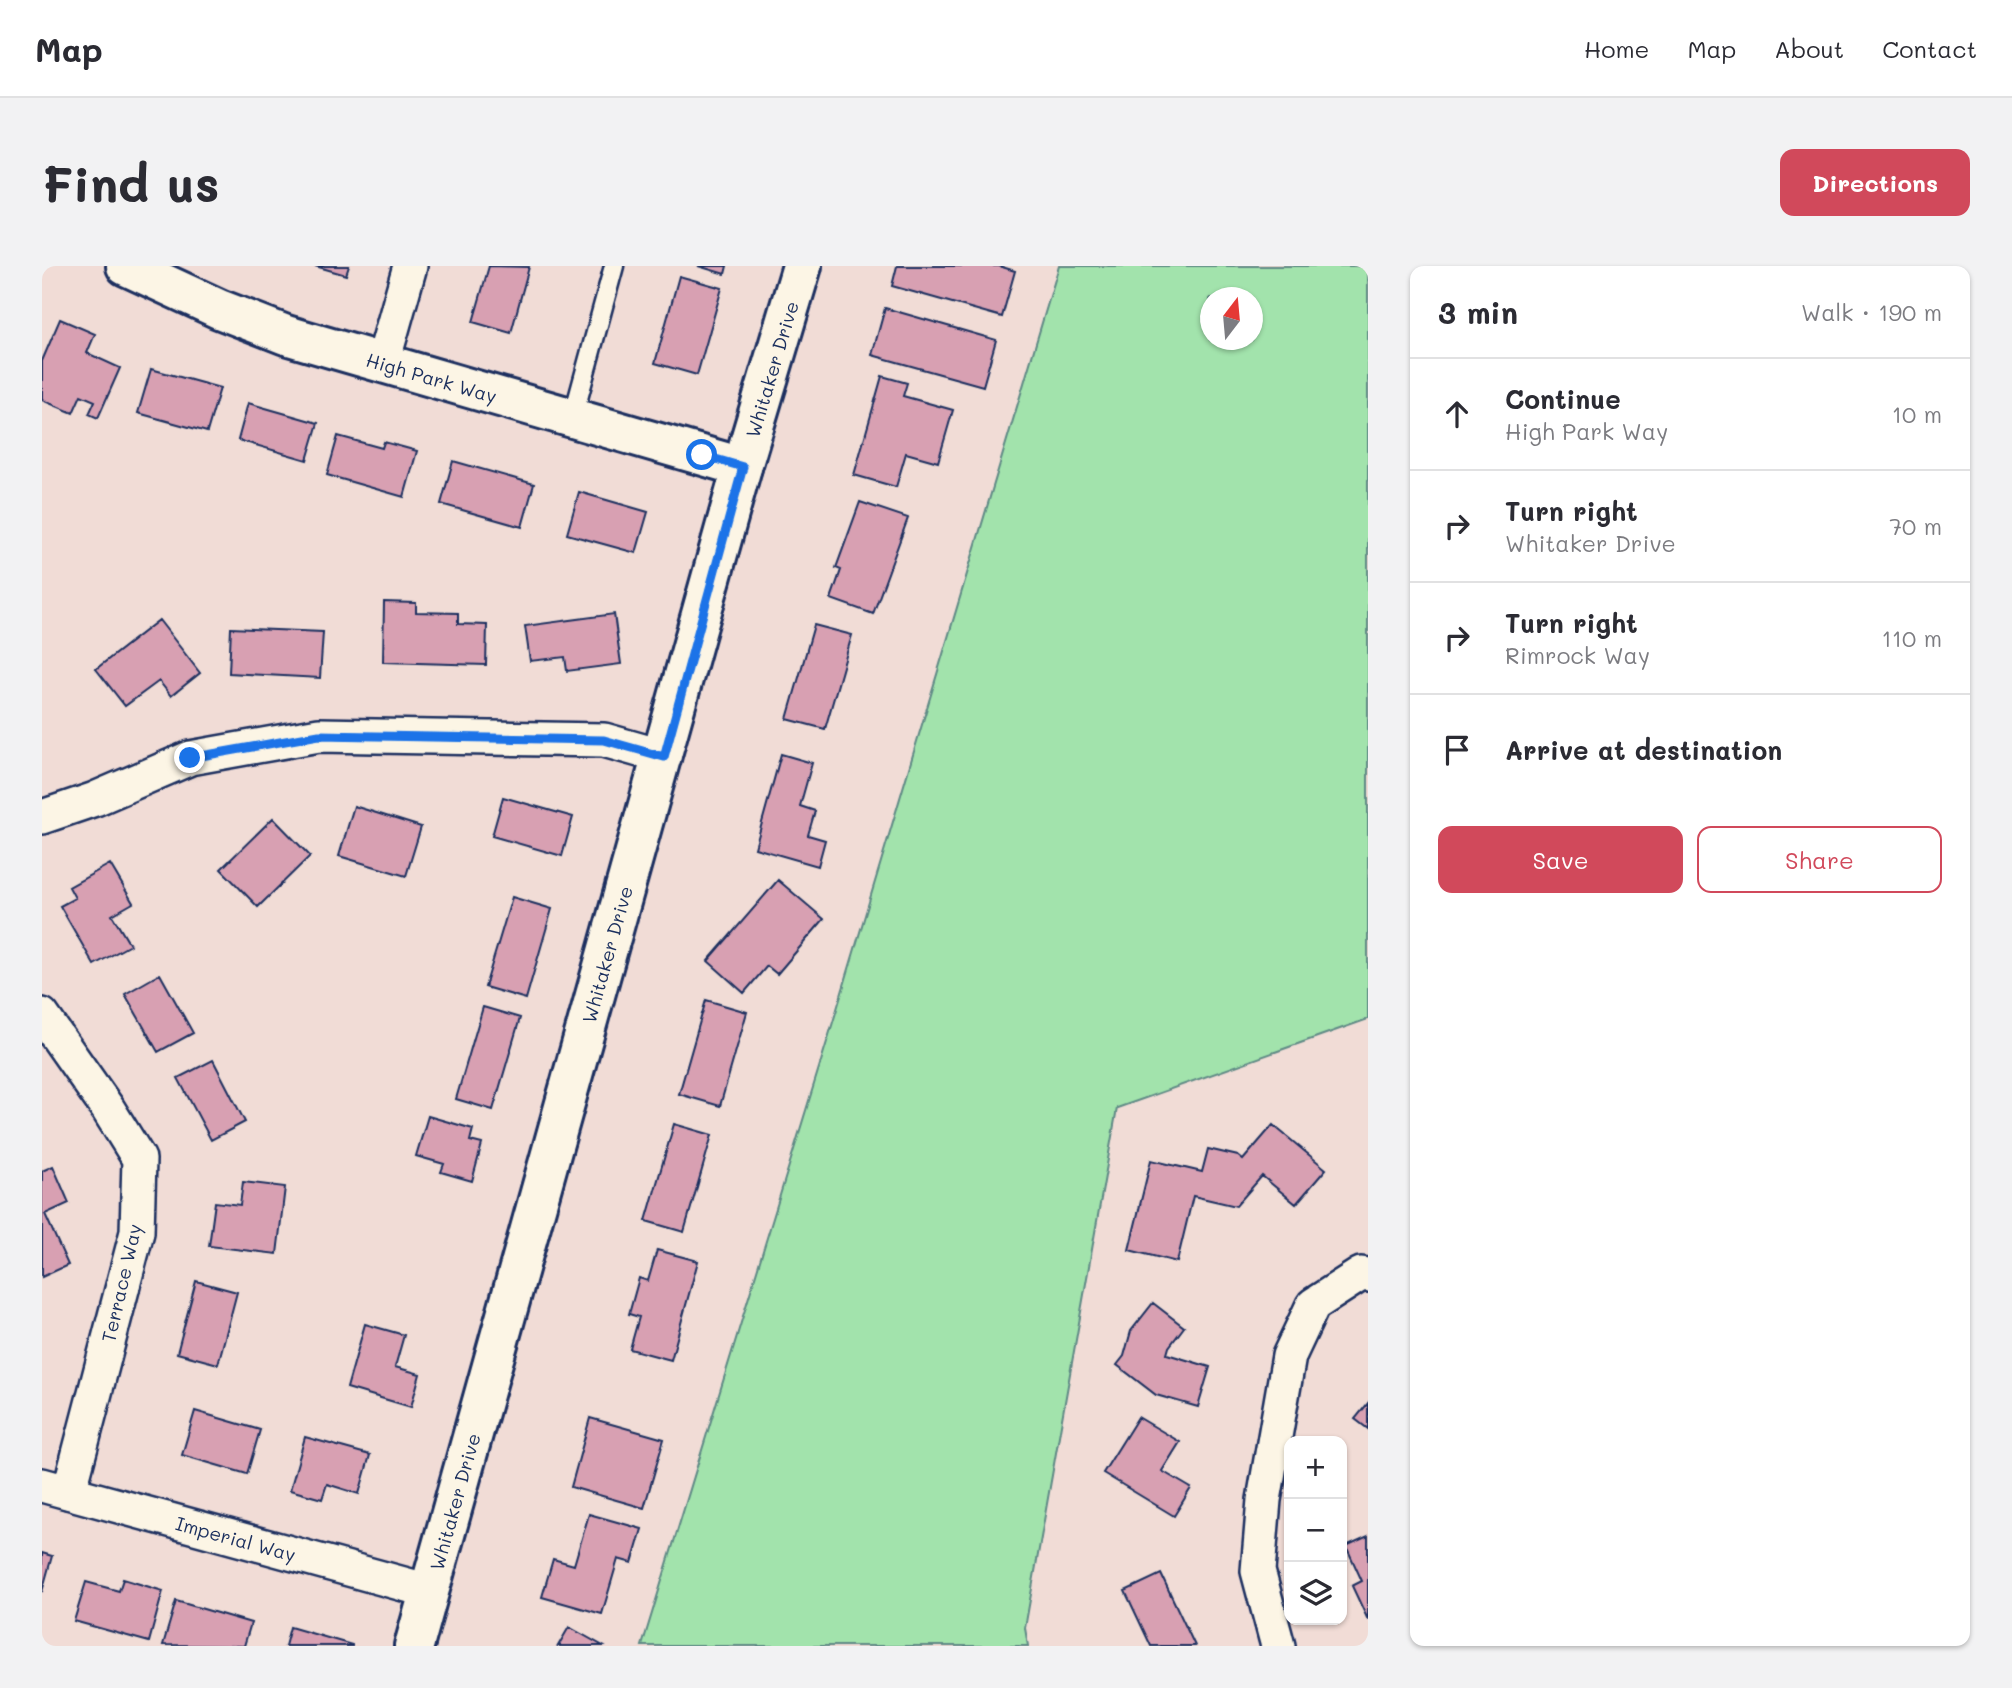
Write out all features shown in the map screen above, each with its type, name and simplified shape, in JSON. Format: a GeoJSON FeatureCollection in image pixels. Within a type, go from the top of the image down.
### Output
{"type":"FeatureCollection","features":[{"type":"Feature","properties":{"kind":"street","name":"High Park Way"},"geometry":{"type":"LineString","coordinates":[[126,266],[219,309],[286,335],[743,467]]}},
{"type":"Feature","properties":{"kind":"street"},"geometry":{"type":"LineString","coordinates":[[383,362],[410,266]]}},
{"type":"Feature","properties":{"kind":"street","name":"Whitaker Drive"},"geometry":{"type":"LineString","coordinates":[[414,1646],[743,467],[802,266]]}},
{"type":"Feature","properties":{"kind":"street"},"geometry":{"type":"LineString","coordinates":[[42,817],[95,799],[190,758],[319,735],[604,740],[664,757]]}},
{"type":"Feature","properties":{"kind":"street","name":"Terrace Way"},"geometry":{"type":"LineString","coordinates":[[42,1015],[108,1109],[139,1159],[136,1232],[55,1488]]}},
{"type":"Feature","properties":{"kind":"street"},"geometry":{"type":"LineString","coordinates":[[1278,1646],[1258,1571],[1264,1500],[1289,1356],[1313,1305],[1361,1275],[1368,1275]]}},
{"type":"Feature","properties":{"kind":"street","name":"Imperial Way"},"geometry":{"type":"LineString","coordinates":[[55,1488],[429,1591]]}},
{"type":"Feature","properties":{"kind":"lane"},"geometry":{"type":"LineString","coordinates":[[573,417],[614,266]]}},
{"type":"Feature","properties":{"kind":"green space"},"geometry":{"type":"Polygon","coordinates":[[[1059,266],[1368,266],[1368,1019],[1117,1108],[1025,1628],[1028,1646],[642,1646],[837,1009],[1059,266]]]}},
{"type":"Feature","properties":{"kind":"building"},"geometry":{"type":"Polygon","coordinates":[[[315,266],[349,266],[346,275],[315,266]]]}},
{"type":"Feature","properties":{"kind":"building"},"geometry":{"type":"Polygon","coordinates":[[[489,266],[529,267],[511,333],[473,322],[489,266]]]}},
{"type":"Feature","properties":{"kind":"building"},"geometry":{"type":"Polygon","coordinates":[[[698,266],[727,266],[725,274],[698,266]]]}},
{"type":"Feature","properties":{"kind":"building"},"geometry":{"type":"Polygon","coordinates":[[[897,266],[999,266],[1015,271],[1002,317],[892,286],[897,266]]]}},
{"type":"Feature","properties":{"kind":"building"},"geometry":{"type":"Polygon","coordinates":[[[679,276],[722,288],[697,375],[655,363],[679,276]]]}},
{"type":"Feature","properties":{"kind":"building"},"geometry":{"type":"Polygon","coordinates":[[[885,308],[996,340],[983,386],[872,355],[885,308]]]}},
{"type":"Feature","properties":{"kind":"building"},"geometry":{"type":"Polygon","coordinates":[[[60,319],[95,334],[87,353],[120,368],[98,418],[89,414],[95,401],[81,395],[73,413],[42,400],[42,361],[60,319]]]}},
{"type":"Feature","properties":{"kind":"building"},"geometry":{"type":"Polygon","coordinates":[[[151,369],[220,388],[207,432],[138,413],[151,369]]]}},
{"type":"Feature","properties":{"kind":"building"},"geometry":{"type":"Polygon","coordinates":[[[882,376],[907,383],[903,396],[953,410],[938,462],[906,453],[896,487],[854,475],[882,376]]]}},
{"type":"Feature","properties":{"kind":"building"},"geometry":{"type":"Polygon","coordinates":[[[248,403],[318,423],[307,460],[238,440],[248,403]]]}},
{"type":"Feature","properties":{"kind":"building"},"geometry":{"type":"Polygon","coordinates":[[[338,436],[382,448],[384,442],[417,451],[404,497],[327,475],[338,436]]]}},
{"type":"Feature","properties":{"kind":"building"},"geometry":{"type":"Polygon","coordinates":[[[453,461],[534,484],[522,527],[441,504],[453,461]]]}},
{"type":"Feature","properties":{"kind":"building"},"geometry":{"type":"Polygon","coordinates":[[[579,492],[648,512],[636,553],[567,534],[579,492]]]}},
{"type":"Feature","properties":{"kind":"building"},"geometry":{"type":"Polygon","coordinates":[[[860,502],[908,518],[873,614],[831,599],[841,570],[836,568],[860,502]]]}},
{"type":"Feature","properties":{"kind":"building"},"geometry":{"type":"Polygon","coordinates":[[[384,602],[416,603],[416,612],[458,613],[458,624],[487,625],[486,665],[383,662],[384,602]]]}},
{"type":"Feature","properties":{"kind":"building"},"geometry":{"type":"Polygon","coordinates":[[[614,614],[621,664],[567,671],[565,657],[530,661],[525,626],[614,614]]]}},
{"type":"Feature","properties":{"kind":"building"},"geometry":{"type":"Polygon","coordinates":[[[159,620],[200,673],[171,696],[159,681],[125,706],[96,669],[159,620]]]}},
{"type":"Feature","properties":{"kind":"building"},"geometry":{"type":"Polygon","coordinates":[[[814,625],[852,635],[825,729],[787,719],[814,625]]]}},
{"type":"Feature","properties":{"kind":"building"},"geometry":{"type":"Polygon","coordinates":[[[231,628],[323,632],[320,678],[229,673],[231,628]]]}},
{"type":"Feature","properties":{"kind":"building"},"geometry":{"type":"Polygon","coordinates":[[[781,754],[812,763],[800,806],[815,811],[808,835],[825,840],[818,866],[755,848],[781,754]]]}},
{"type":"Feature","properties":{"kind":"building"},"geometry":{"type":"Polygon","coordinates":[[[503,797],[573,817],[562,856],[492,836],[503,797]]]}},
{"type":"Feature","properties":{"kind":"building"},"geometry":{"type":"Polygon","coordinates":[[[354,806],[421,827],[406,876],[339,856],[354,806]]]}},
{"type":"Feature","properties":{"kind":"building"},"geometry":{"type":"Polygon","coordinates":[[[273,818],[310,856],[258,907],[221,869],[273,818]]]}},
{"type":"Feature","properties":{"kind":"building"},"geometry":{"type":"Polygon","coordinates":[[[110,864],[133,903],[112,915],[130,945],[94,965],[60,906],[75,898],[69,887],[110,864]]]}},
{"type":"Feature","properties":{"kind":"building"},"geometry":{"type":"Polygon","coordinates":[[[778,880],[824,919],[777,974],[767,966],[744,993],[708,961],[778,880]]]}},
{"type":"Feature","properties":{"kind":"building"},"geometry":{"type":"Polygon","coordinates":[[[512,897],[552,909],[526,999],[485,987],[512,897]]]}},
{"type":"Feature","properties":{"kind":"building"},"geometry":{"type":"Polygon","coordinates":[[[160,974],[193,1033],[158,1052],[125,994],[160,974]]]}},
{"type":"Feature","properties":{"kind":"building"},"geometry":{"type":"Polygon","coordinates":[[[706,1000],[747,1012],[720,1106],[679,1094],[706,1000]]]}},
{"type":"Feature","properties":{"kind":"building"},"geometry":{"type":"Polygon","coordinates":[[[483,1007],[520,1018],[493,1110],[456,1099],[483,1007]]]}},
{"type":"Feature","properties":{"kind":"building"},"geometry":{"type":"Polygon","coordinates":[[[213,1060],[245,1122],[211,1140],[178,1078],[213,1060]]]}},
{"type":"Feature","properties":{"kind":"building"},"geometry":{"type":"Polygon","coordinates":[[[428,1116],[473,1129],[470,1141],[482,1144],[472,1181],[441,1172],[444,1164],[416,1156],[428,1116]]]}},
{"type":"Feature","properties":{"kind":"building"},"geometry":{"type":"Polygon","coordinates":[[[674,1124],[712,1135],[684,1232],[646,1221],[674,1124]]]}},
{"type":"Feature","properties":{"kind":"building"},"geometry":{"type":"Polygon","coordinates":[[[1273,1125],[1326,1169],[1296,1204],[1262,1176],[1236,1206],[1193,1196],[1177,1262],[1129,1250],[1151,1160],[1202,1172],[1208,1149],[1238,1156],[1243,1160],[1273,1125]]]}},
{"type":"Feature","properties":{"kind":"building"},"geometry":{"type":"Polygon","coordinates":[[[53,1166],[69,1203],[45,1214],[68,1265],[42,1277],[42,1171],[53,1166]]]}},
{"type":"Feature","properties":{"kind":"building"},"geometry":{"type":"Polygon","coordinates":[[[243,1182],[285,1187],[277,1254],[209,1246],[215,1202],[240,1205],[243,1182]]]}},
{"type":"Feature","properties":{"kind":"building"},"geometry":{"type":"Polygon","coordinates":[[[657,1250],[698,1261],[671,1360],[630,1349],[639,1317],[629,1314],[639,1278],[648,1281],[657,1250]]]}},
{"type":"Feature","properties":{"kind":"building"},"geometry":{"type":"Polygon","coordinates":[[[196,1281],[237,1292],[218,1364],[177,1353],[196,1281]]]}},
{"type":"Feature","properties":{"kind":"building"},"geometry":{"type":"Polygon","coordinates":[[[1153,1303],[1184,1327],[1167,1354],[1210,1367],[1198,1407],[1156,1395],[1117,1365],[1124,1356],[1131,1331],[1153,1303]]]}},
{"type":"Feature","properties":{"kind":"building"},"geometry":{"type":"Polygon","coordinates":[[[365,1324],[404,1335],[395,1367],[420,1374],[411,1407],[347,1388],[365,1324]]]}},
{"type":"Feature","properties":{"kind":"building"},"geometry":{"type":"Polygon","coordinates":[[[1368,1403],[1368,1429],[1355,1419],[1368,1403]]]}},
{"type":"Feature","properties":{"kind":"building"},"geometry":{"type":"Polygon","coordinates":[[[195,1411],[260,1430],[247,1474],[182,1455],[195,1411]]]}},
{"type":"Feature","properties":{"kind":"building"},"geometry":{"type":"Polygon","coordinates":[[[1138,1417],[1180,1442],[1162,1471],[1191,1488],[1174,1516],[1103,1473],[1138,1417]]]}},
{"type":"Feature","properties":{"kind":"building"},"geometry":{"type":"Polygon","coordinates":[[[590,1418],[664,1439],[644,1508],[571,1487],[590,1418]]]}},
{"type":"Feature","properties":{"kind":"building"},"geometry":{"type":"Polygon","coordinates":[[[305,1437],[370,1455],[359,1494],[327,1484],[322,1499],[290,1490],[305,1437]]]}},
{"type":"Feature","properties":{"kind":"building"},"geometry":{"type":"Polygon","coordinates":[[[589,1514],[642,1529],[632,1563],[618,1559],[602,1614],[542,1597],[553,1559],[574,1565],[589,1514]]]}},
{"type":"Feature","properties":{"kind":"building"},"geometry":{"type":"Polygon","coordinates":[[[1368,1536],[1368,1620],[1352,1586],[1362,1581],[1347,1546],[1368,1536]]]}},
{"type":"Feature","properties":{"kind":"building"},"geometry":{"type":"Polygon","coordinates":[[[42,1553],[52,1556],[42,1592],[42,1553]]]}},
{"type":"Feature","properties":{"kind":"building"},"geometry":{"type":"Polygon","coordinates":[[[1161,1574],[1195,1646],[1151,1646],[1125,1591],[1161,1574]]]}},
{"type":"Feature","properties":{"kind":"building"},"geometry":{"type":"Polygon","coordinates":[[[123,1579],[163,1591],[149,1642],[74,1621],[86,1582],[119,1591],[123,1579]]]}},
{"type":"Feature","properties":{"kind":"building"},"geometry":{"type":"Polygon","coordinates":[[[176,1601],[251,1623],[244,1646],[163,1645],[176,1601]]]}},
{"type":"Feature","properties":{"kind":"building"},"geometry":{"type":"Polygon","coordinates":[[[290,1627],[352,1645],[352,1646],[285,1646],[290,1627]]]}},
{"type":"Feature","properties":{"kind":"building"},"geometry":{"type":"Polygon","coordinates":[[[569,1627],[603,1646],[558,1646],[569,1627]]]}},
{"type":"Feature","properties":{"kind":"route"},"geometry":{"type":"LineString","coordinates":[[190,758],[319,735],[604,740],[664,757],[743,467],[702,455]]}}]}
